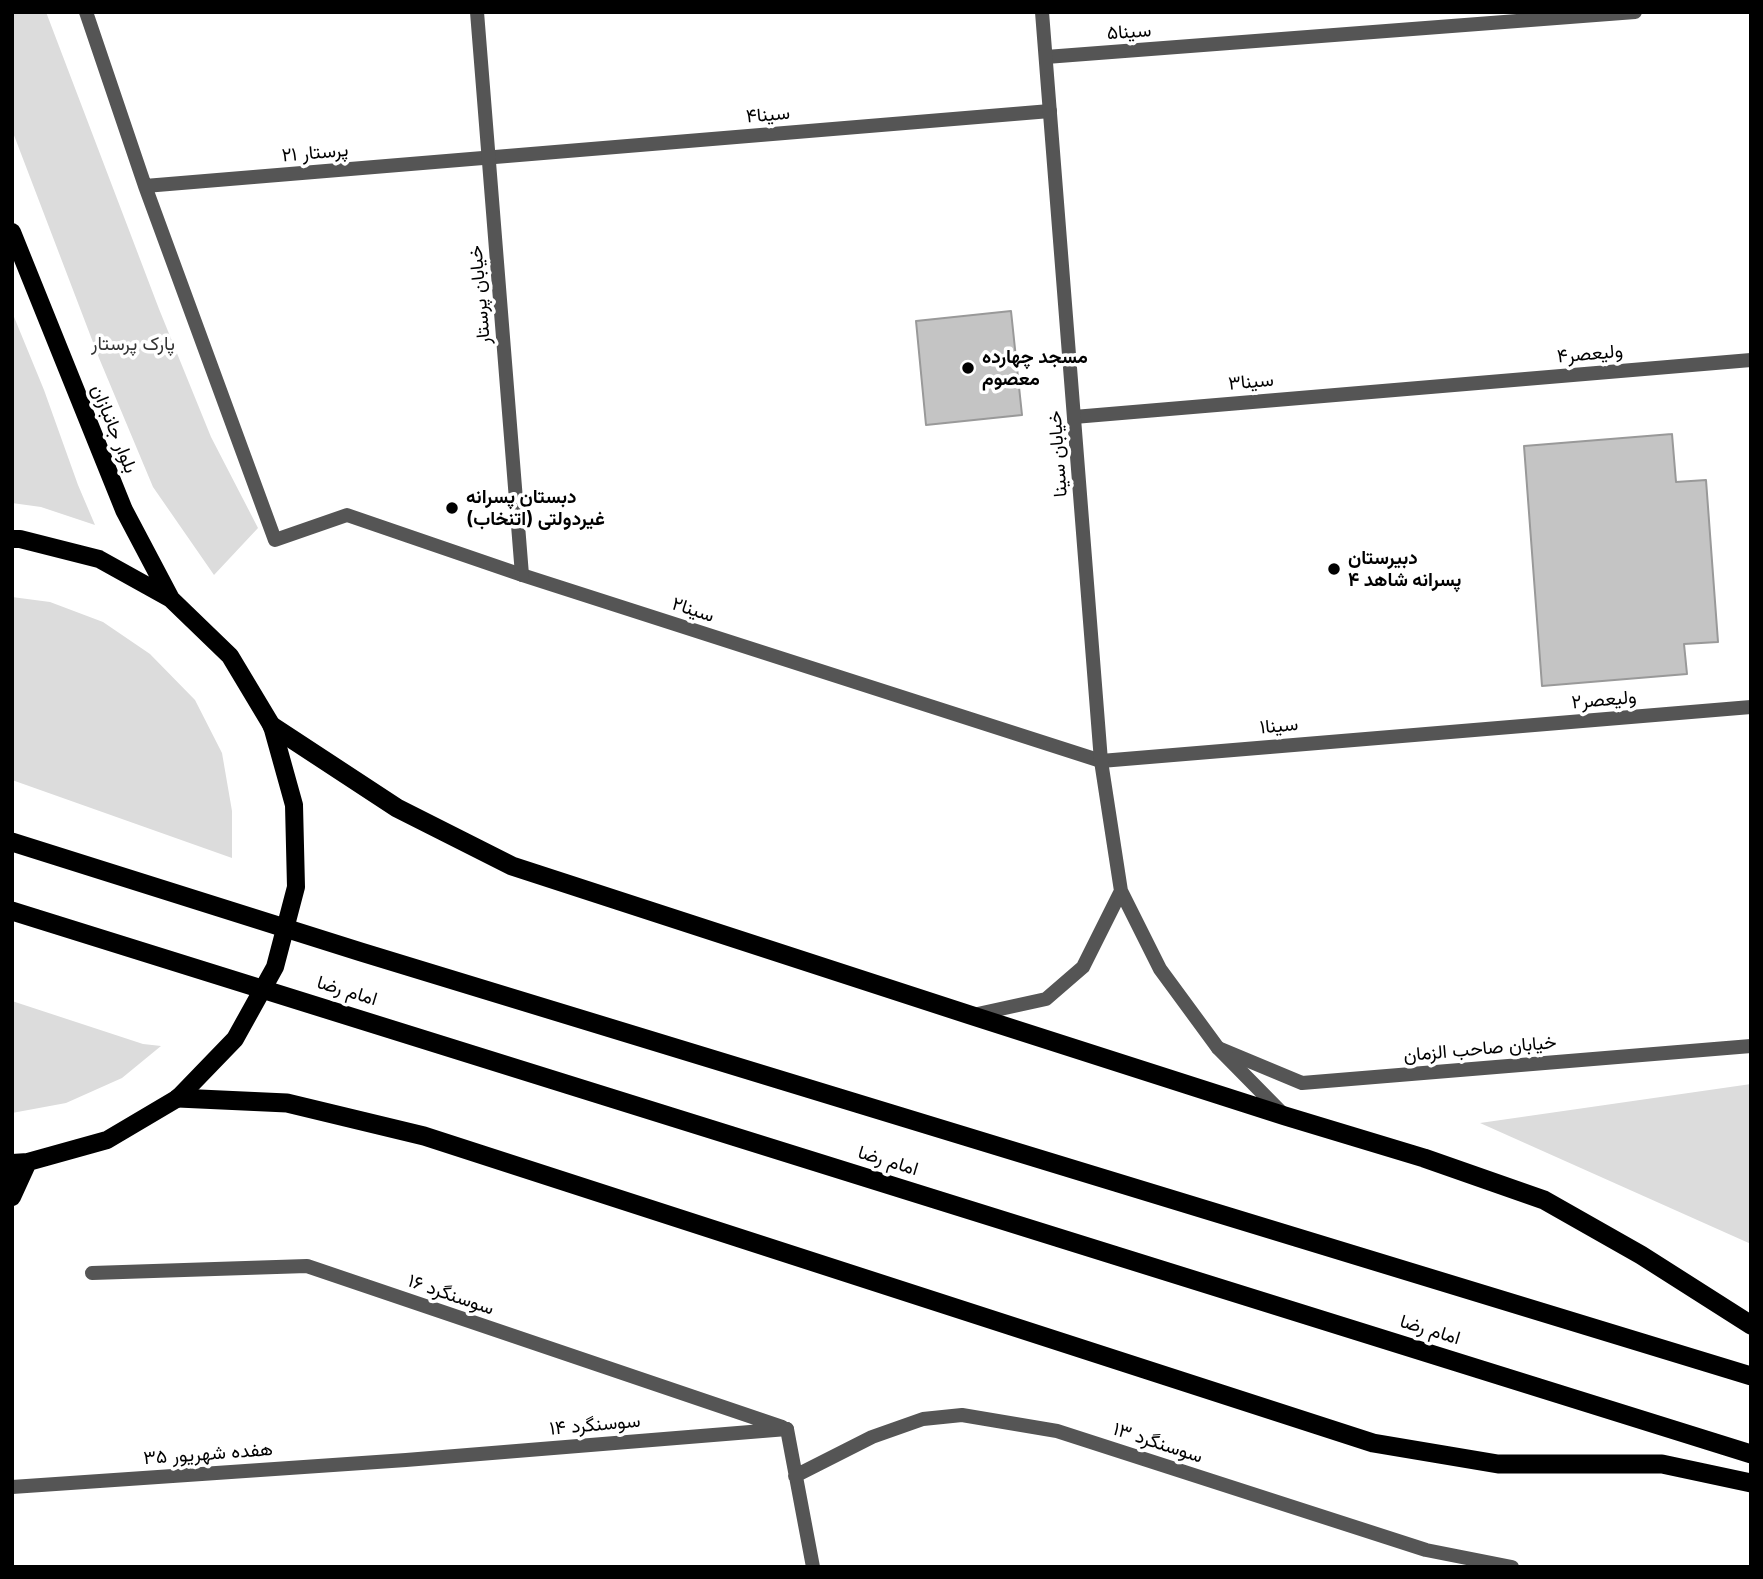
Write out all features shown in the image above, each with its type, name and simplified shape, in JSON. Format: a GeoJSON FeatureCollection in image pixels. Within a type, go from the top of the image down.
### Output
{"type":"FeatureCollection","features":[{"type":"Feature","properties":{"kind":"highway"},"geometry":{"type":"LineString","coordinates":[[272,726],[397,808],[512,866],[970,1015],[1424,1158],[1544,1200],[1642,1255],[1751,1325]]}},
{"type":"Feature","properties":{"kind":"highway"},"geometry":{"type":"LineString","coordinates":[[12,842],[361,952],[1751,1376]]}},
{"type":"Feature","properties":{"kind":"highway","name":"امام رضا"},"geometry":{"type":"LineString","coordinates":[[12,911],[1751,1454]]}},
{"type":"Feature","properties":{"kind":"highway"},"geometry":{"type":"LineString","coordinates":[[178,1098],[287,1103],[424,1136],[1373,1443],[1498,1464],[1662,1464],[1751,1483]]}},
{"type":"Feature","properties":{"kind":"main road","name":"بلوار جانبازان"},"geometry":{"type":"LineString","coordinates":[[12,233],[124,510],[171,599]]}},
{"type":"Feature","properties":{"kind":"main road"},"geometry":{"type":"LineString","coordinates":[[12,540],[20,539],[99,559],[171,599],[230,656],[272,726],[295,805],[296,887],[275,967],[235,1039],[178,1098],[107,1140],[20,1163],[12,1197]]}},
{"type":"Feature","properties":{"kind":"street"},"geometry":{"type":"LineString","coordinates":[[86,12],[145,186]]}},
{"type":"Feature","properties":{"kind":"street","name":"خیابان پرستار"},"geometry":{"type":"LineString","coordinates":[[477,12],[522,575]]}},
{"type":"Feature","properties":{"kind":"street","name":"خیابان سینا"},"geometry":{"type":"LineString","coordinates":[[1042,12],[1101,761],[1121,891],[1160,969],[1218,1048],[1286,1116]]}},
{"type":"Feature","properties":{"kind":"street","name":"سینا۵"},"geometry":{"type":"LineString","coordinates":[[1045,57],[1635,12]]}},
{"type":"Feature","properties":{"kind":"street","name":"سینا۴"},"geometry":{"type":"LineString","coordinates":[[489,158],[1050,111]]}},
{"type":"Feature","properties":{"kind":"street","name":"پرستار ۲۱"},"geometry":{"type":"LineString","coordinates":[[145,186],[489,158]]}},
{"type":"Feature","properties":{"kind":"street","name":"سینا۲"},"geometry":{"type":"LineString","coordinates":[[145,186],[275,540],[347,515],[522,575],[1101,761]]}},
{"type":"Feature","properties":{"kind":"street","name":"ولیعصر۴"},"geometry":{"type":"LineString","coordinates":[[1432,387],[1751,360]]}},
{"type":"Feature","properties":{"kind":"street","name":"سینا۳"},"geometry":{"type":"LineString","coordinates":[[1074,416],[1432,387]]}},
{"type":"Feature","properties":{"kind":"street","name":"ولیعصر۲"},"geometry":{"type":"LineString","coordinates":[[1460,731],[1751,707]]}},
{"type":"Feature","properties":{"kind":"street","name":"سینا۱"},"geometry":{"type":"LineString","coordinates":[[1101,761],[1460,731]]}},
{"type":"Feature","properties":{"kind":"street"},"geometry":{"type":"LineString","coordinates":[[970,1015],[1046,999],[1083,967],[1121,891]]}},
{"type":"Feature","properties":{"kind":"street","name":"خیابان صاحب الزمان"},"geometry":{"type":"LineString","coordinates":[[1218,1048],[1302,1083],[1751,1046]]}},
{"type":"Feature","properties":{"kind":"street","name":"سوسنگرد ۱۶"},"geometry":{"type":"LineString","coordinates":[[92,1273],[307,1266],[787,1429]]}},
{"type":"Feature","properties":{"kind":"street","name":"سوسنگرد ۱۳"},"geometry":{"type":"LineString","coordinates":[[795,1476],[872,1437],[923,1419],[962,1415],[1057,1431],[1426,1550],[1512,1567]]}},
{"type":"Feature","properties":{"kind":"street"},"geometry":{"type":"LineString","coordinates":[[787,1429],[813,1567]]}},
{"type":"Feature","properties":{"kind":"street","name":"سوسنگرد ۱۴"},"geometry":{"type":"LineString","coordinates":[[406,1460],[787,1429]]}},
{"type":"Feature","properties":{"kind":"street","name":"هفده شهریور ۳۵"},"geometry":{"type":"LineString","coordinates":[[12,1487],[406,1460]]}},
{"type":"Feature","properties":{"kind":"green space","name":"پارک پرستار"},"geometry":{"type":"Polygon","coordinates":[[[12,12],[46,12],[159,309],[211,437],[258,528],[214,575],[153,487],[99,358],[12,130],[12,12]]]}},
{"type":"Feature","properties":{"kind":"green space"},"geometry":{"type":"Polygon","coordinates":[[[12,312],[95,525],[41,507],[12,503],[12,312]]]}},
{"type":"Feature","properties":{"kind":"green space"},"geometry":{"type":"Polygon","coordinates":[[[12,597],[50,602],[103,622],[150,654],[195,700],[222,753],[232,811],[232,858],[12,780],[12,597]]]}},
{"type":"Feature","properties":{"kind":"green space"},"geometry":{"type":"Polygon","coordinates":[[[12,1001],[143,1044],[161,1046],[122,1078],[66,1103],[12,1113],[12,1001]]]}},
{"type":"Feature","properties":{"kind":"green space"},"geometry":{"type":"Polygon","coordinates":[[[1751,1084],[1751,1244],[1480,1123],[1751,1084]]]}},
{"type":"Feature","properties":{"kind":"building","name":"مسجد چهارده معصوم"},"geometry":{"type":"Polygon","coordinates":[[[1011,311],[1022,415],[926,425],[916,321],[1011,311]]]}},
{"type":"Feature","properties":{"kind":"building"},"geometry":{"type":"Polygon","coordinates":[[[1672,434],[1676,482],[1706,480],[1718,642],[1684,644],[1687,674],[1542,686],[1524,446],[1672,434]]]}},
{"type":"Feature","properties":{"kind":"place","name":"مسجد چهارده معصوم"},"geometry":{"type":"Point","coordinates":[968,368]}},
{"type":"Feature","properties":{"kind":"place","name":"دبستان پسرانه غیردولتی (اتنخاب)"},"geometry":{"type":"Point","coordinates":[452,508]}},
{"type":"Feature","properties":{"kind":"place","name":"دبیرستان پسرانه شاهد ۴"},"geometry":{"type":"Point","coordinates":[1334,569]}}]}
